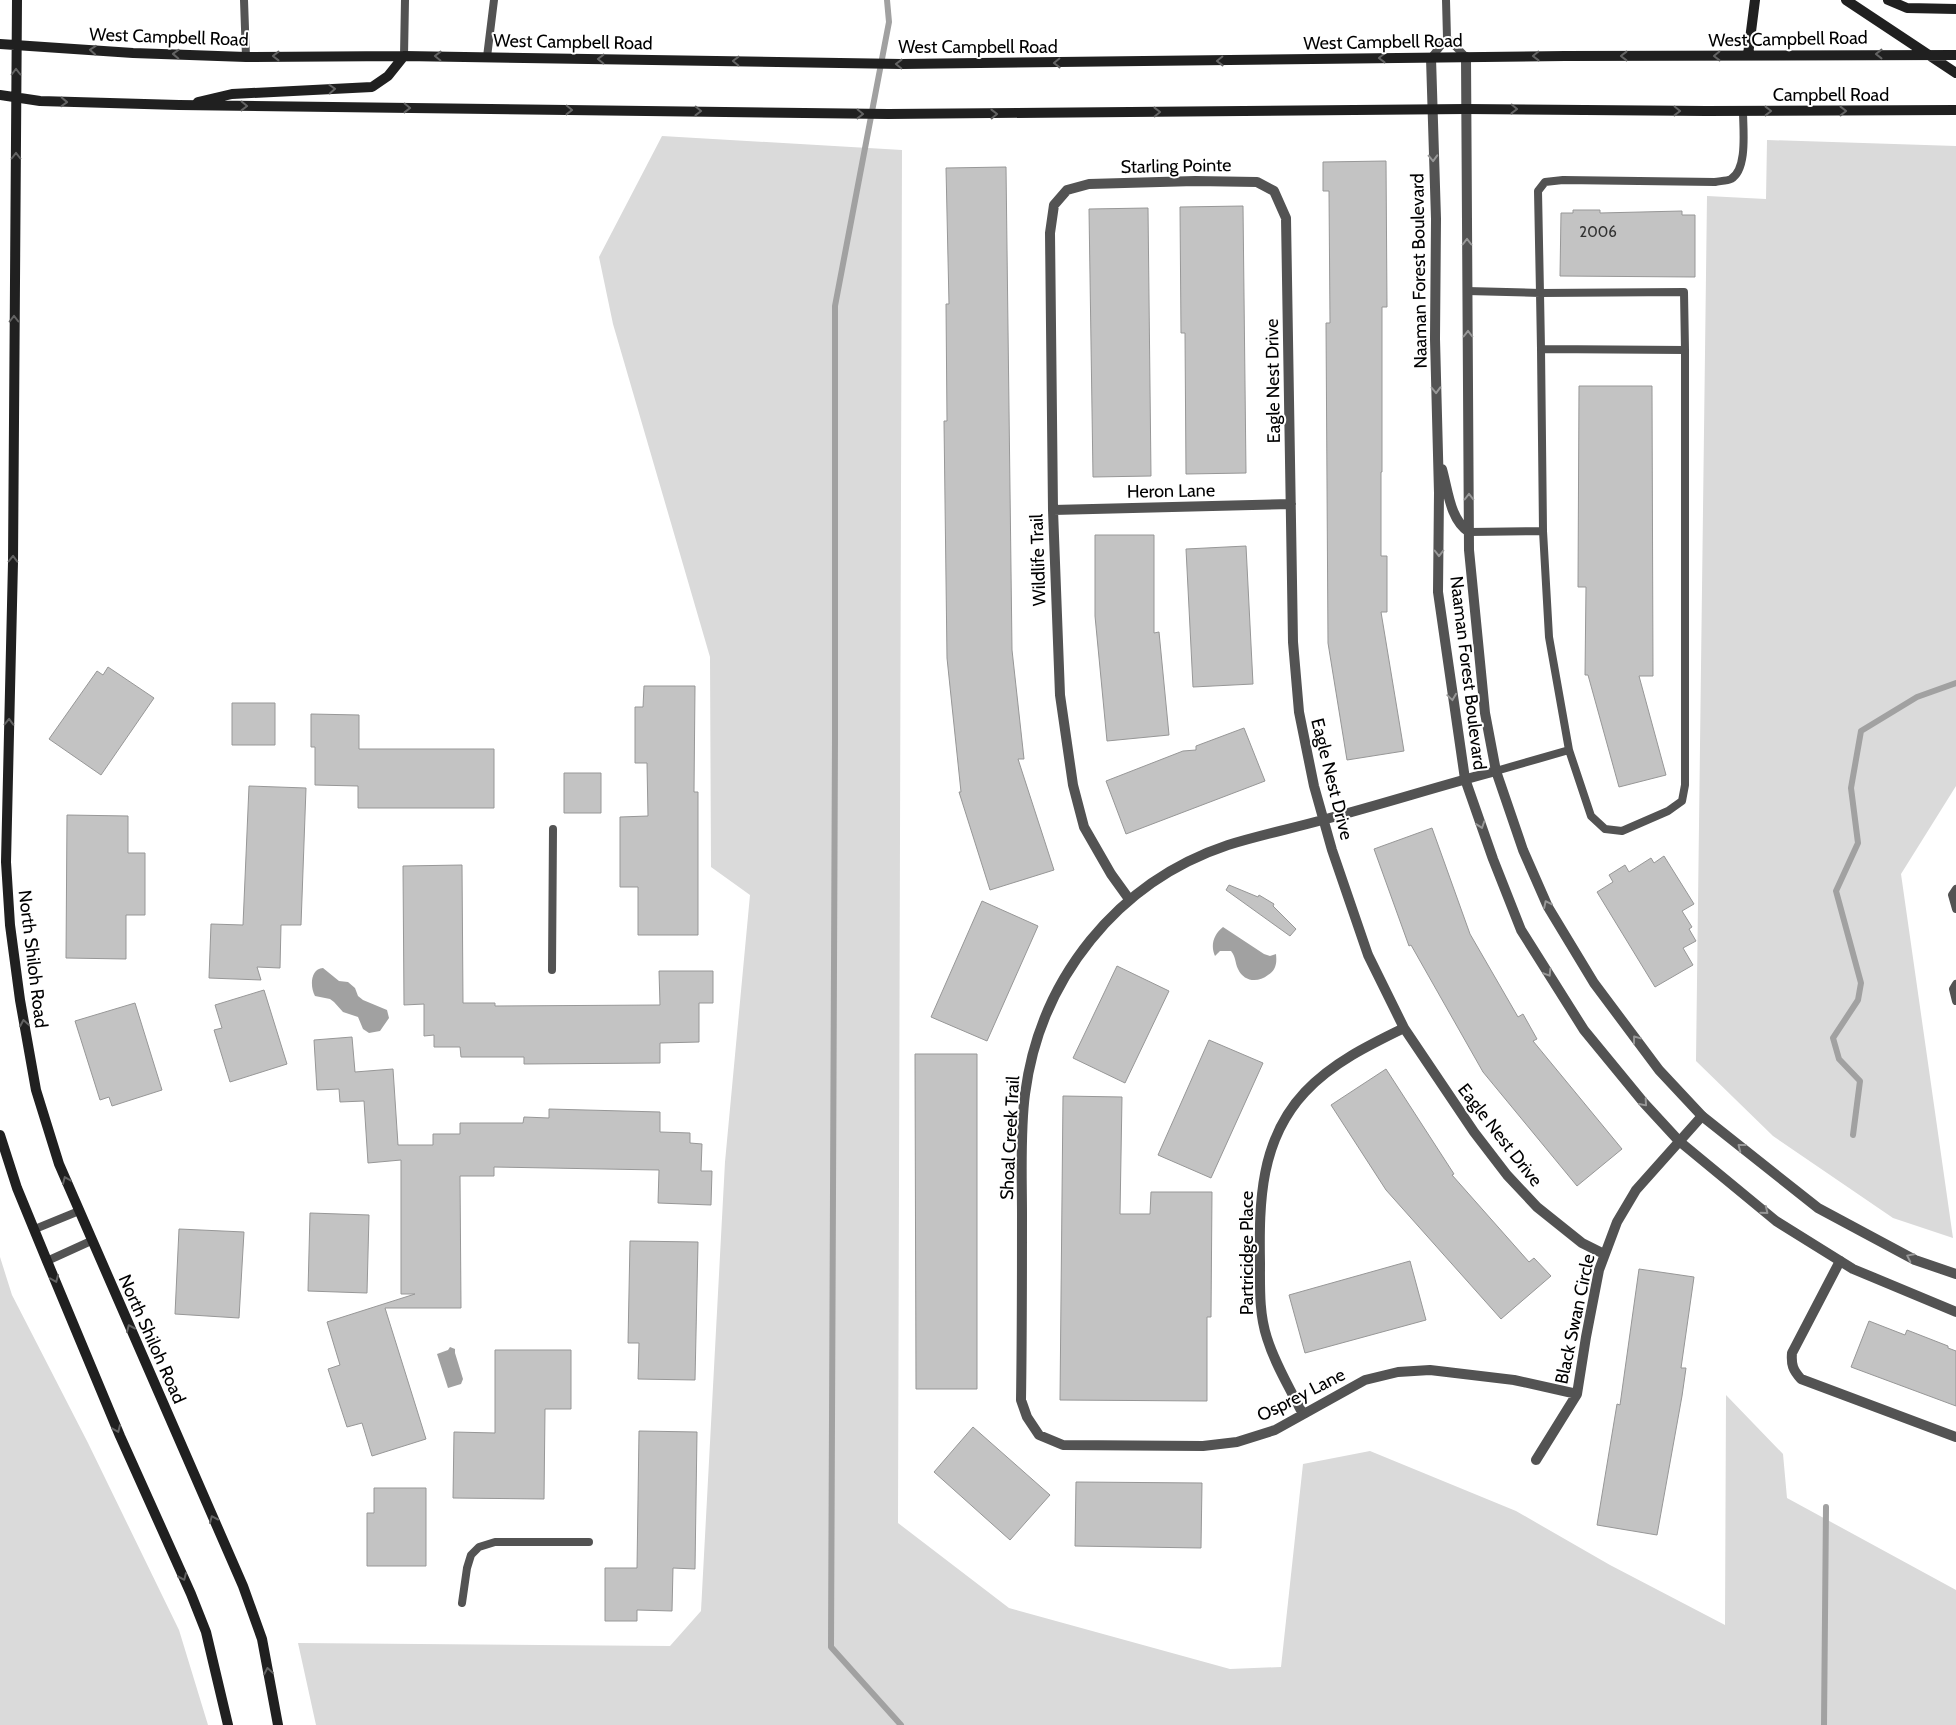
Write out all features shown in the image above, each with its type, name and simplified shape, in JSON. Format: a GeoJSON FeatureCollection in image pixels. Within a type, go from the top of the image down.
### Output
{"type":"FeatureCollection","features":[{"type":"Feature","properties":{"kind":"main road","name":"North Shiloh Road"},"geometry":{"type":"LineString","coordinates":[[17,0],[13,562],[7,880],[10,925],[20,1000],[36,1090],[59,1164],[243,1586],[262,1639],[278,1725]]}},
{"type":"Feature","properties":{"kind":"main road"},"geometry":{"type":"LineString","coordinates":[[1748,55],[1755,0]]}},
{"type":"Feature","properties":{"kind":"main road"},"geometry":{"type":"LineString","coordinates":[[1846,0],[1956,73]]}},
{"type":"Feature","properties":{"kind":"main road"},"geometry":{"type":"LineString","coordinates":[[1888,0],[1907,8],[1956,9]]}},
{"type":"Feature","properties":{"kind":"main road","name":"West Campbell Road"},"geometry":{"type":"LineString","coordinates":[[0,44],[133,53],[246,56],[404,56],[947,64],[1466,57],[1956,55]]}},
{"type":"Feature","properties":{"kind":"main road"},"geometry":{"type":"LineString","coordinates":[[179,105],[232,94],[372,87],[388,76],[404,56]]}},
{"type":"Feature","properties":{"kind":"main road"},"geometry":{"type":"LineString","coordinates":[[0,95],[40,101],[179,105],[945,114],[1466,109]]}},
{"type":"Feature","properties":{"kind":"main road","name":"Campbell Road"},"geometry":{"type":"LineString","coordinates":[[1466,109],[1706,111],[1956,110]]}},
{"type":"Feature","properties":{"kind":"main road"},"geometry":{"type":"LineString","coordinates":[[0,1135],[17,1188],[34,1230],[120,1436],[206,1632],[228,1725]]}},
{"type":"Feature","properties":{"kind":"street","name":"Naaman Forest Boulevard"},"geometry":{"type":"LineString","coordinates":[[1466,57],[1469,532],[1485,713],[1496,771],[1523,850],[1548,907],[1594,983],[1659,1070],[1702,1116],[1818,1208],[1915,1260],[1956,1274]]}},
{"type":"Feature","properties":{"kind":"street","name":"Naaman Forest Boulevard"},"geometry":{"type":"LineString","coordinates":[[1431,58],[1431,109],[1436,218],[1435,339],[1438,454],[1438,592],[1465,779],[1492,859],[1521,930],[1584,1030],[1679,1141],[1776,1221],[1853,1269],[1956,1312]]}},
{"type":"Feature","properties":{"kind":"street","name":"Starling Pointe"},"geometry":{"type":"LineString","coordinates":[[1054,205],[1067,190],[1089,184],[1194,181],[1257,182],[1274,192],[1286,218]]}},
{"type":"Feature","properties":{"kind":"street","name":"Wildlife Trail"},"geometry":{"type":"LineString","coordinates":[[1054,205],[1050,233],[1053,510],[1060,695],[1073,785],[1084,827],[1110,874],[1129,899]]}},
{"type":"Feature","properties":{"kind":"street","name":"Eagle Nest Drive"},"geometry":{"type":"LineString","coordinates":[[1286,218],[1294,642],[1299,712],[1314,786],[1332,850],[1368,955],[1404,1028],[1474,1132],[1507,1175],[1537,1207],[1582,1243],[1604,1254]]}},
{"type":"Feature","properties":{"kind":"street"},"geometry":{"type":"LineString","coordinates":[[1438,454],[1452,508],[1460,526],[1469,532]]}},
{"type":"Feature","properties":{"kind":"street","name":"Heron Lane"},"geometry":{"type":"LineString","coordinates":[[1053,510],[1291,504]]}},
{"type":"Feature","properties":{"kind":"street","name":"Shoal Creek Trail"},"geometry":{"type":"LineString","coordinates":[[1039,1435],[1027,1417],[1021,1400],[1022,1170],[1025,1094],[1037,1038],[1048,1006],[1063,978],[1107,921],[1129,899],[1163,874],[1226,846],[1496,771]]}},
{"type":"Feature","properties":{"kind":"street","name":"Partricidge Place"},"geometry":{"type":"LineString","coordinates":[[1303,1414],[1279,1367],[1267,1338],[1261,1309],[1260,1216],[1262,1188],[1268,1158],[1280,1130],[1305,1092],[1328,1071],[1404,1028]]}},
{"type":"Feature","properties":{"kind":"street","name":"Black Swan Circle"},"geometry":{"type":"LineString","coordinates":[[1536,1460],[1577,1394],[1592,1304],[1604,1254],[1617,1222],[1636,1190],[1702,1116]]}},
{"type":"Feature","properties":{"kind":"street"},"geometry":{"type":"LineString","coordinates":[[1840,1260],[1792,1353],[1791,1363],[1794,1372],[1801,1379],[1956,1437]]}},
{"type":"Feature","properties":{"kind":"street","name":"Osprey Lane"},"geometry":{"type":"LineString","coordinates":[[1039,1435],[1063,1445],[1203,1446],[1237,1442],[1275,1430],[1365,1380],[1398,1372],[1430,1370],[1504,1378],[1577,1394]]}},
{"type":"Feature","properties":{"kind":"lane"},"geometry":{"type":"LineString","coordinates":[[244,0],[246,56]]}},
{"type":"Feature","properties":{"kind":"lane"},"geometry":{"type":"LineString","coordinates":[[404,56],[405,0]]}},
{"type":"Feature","properties":{"kind":"lane"},"geometry":{"type":"LineString","coordinates":[[487,57],[494,0]]}},
{"type":"Feature","properties":{"kind":"lane"},"geometry":{"type":"LineString","coordinates":[[1431,58],[1447,38],[1446,0]]}},
{"type":"Feature","properties":{"kind":"lane"},"geometry":{"type":"LineString","coordinates":[[1447,38],[1466,57]]}},
{"type":"Feature","properties":{"kind":"lane"},"geometry":{"type":"LineString","coordinates":[[1467,291],[1540,293],[1684,292],[1685,785],[1682,801],[1668,811],[1622,831],[1605,829],[1591,816],[1569,750],[1549,637],[1543,531],[1542,349],[1540,293],[1538,192],[1545,182],[1563,180],[1715,182],[1730,180],[1740,169],[1743,147],[1743,111]]}},
{"type":"Feature","properties":{"kind":"lane"},"geometry":{"type":"LineString","coordinates":[[1542,349],[1685,350]]}},
{"type":"Feature","properties":{"kind":"lane"},"geometry":{"type":"LineString","coordinates":[[1469,532],[1543,531]]}},
{"type":"Feature","properties":{"kind":"lane"},"geometry":{"type":"LineString","coordinates":[[1496,771],[1569,750]]}},
{"type":"Feature","properties":{"kind":"lane"},"geometry":{"type":"LineString","coordinates":[[552,829],[552,970]]}},
{"type":"Feature","properties":{"kind":"lane"},"geometry":{"type":"LineString","coordinates":[[1956,889],[1952,895],[1956,909]]}},
{"type":"Feature","properties":{"kind":"lane"},"geometry":{"type":"LineString","coordinates":[[1956,984],[1953,989],[1956,1001]]}},
{"type":"Feature","properties":{"kind":"lane"},"geometry":{"type":"LineString","coordinates":[[34,1230],[79,1211]]}},
{"type":"Feature","properties":{"kind":"lane"},"geometry":{"type":"LineString","coordinates":[[47,1261],[91,1241]]}},
{"type":"Feature","properties":{"kind":"lane"},"geometry":{"type":"LineString","coordinates":[[462,1602],[471,1555],[479,1547],[495,1542],[589,1542]]}},
{"type":"Feature","properties":{"kind":"shaded area"},"geometry":{"type":"Polygon","coordinates":[[[662,136],[902,150],[898,1523],[1009,1608],[1230,1669],[1281,1667],[1303,1464],[1370,1451],[1516,1511],[1610,1565],[1725,1625],[1726,1395],[1783,1454],[1787,1498],[1956,1590],[1956,1725],[316,1725],[298,1643],[670,1646],[701,1611],[725,1162],[750,895],[711,867],[710,657],[613,324],[599,257],[662,136]]]}},
{"type":"Feature","properties":{"kind":"shaded area"},"geometry":{"type":"Polygon","coordinates":[[[1767,140],[1956,146],[1956,786],[1901,874],[1953,1238],[1893,1218],[1773,1136],[1696,1061],[1707,196],[1766,199],[1767,140]]]}},
{"type":"Feature","properties":{"kind":"shaded area"},"geometry":{"type":"Polygon","coordinates":[[[1223,927],[1264,954],[1270,956],[1276,954],[1276,963],[1273,971],[1264,978],[1256,980],[1247,979],[1237,967],[1231,951],[1220,951],[1215,956],[1214,940],[1217,933],[1223,927]]]}},
{"type":"Feature","properties":{"kind":"shaded area"},"geometry":{"type":"Polygon","coordinates":[[[323,968],[339,981],[348,982],[355,988],[358,996],[363,1000],[387,1010],[389,1018],[380,1031],[369,1033],[363,1029],[358,1017],[343,1012],[330,999],[315,996],[312,988],[313,975],[323,968]]]}},
{"type":"Feature","properties":{"kind":"shaded area"},"geometry":{"type":"Polygon","coordinates":[[[0,1257],[12,1295],[88,1443],[179,1630],[208,1725],[0,1725],[0,1257]]]}},
{"type":"Feature","properties":{"kind":"shaded area"},"geometry":{"type":"Polygon","coordinates":[[[450,1347],[455,1349],[463,1379],[461,1384],[448,1388],[437,1354],[448,1350],[450,1347]]]}},
{"type":"Feature","properties":{"kind":"building"},"geometry":{"type":"Polygon","coordinates":[[[1386,161],[1387,307],[1382,307],[1381,556],[1387,556],[1387,612],[1381,612],[1404,751],[1347,760],[1328,643],[1326,323],[1330,323],[1329,191],[1323,191],[1323,162],[1386,161]]]}},
{"type":"Feature","properties":{"kind":"building"},"geometry":{"type":"Polygon","coordinates":[[[1006,167],[1012,650],[1024,759],[1018,759],[1054,870],[990,890],[959,792],[961,792],[947,658],[944,421],[947,421],[946,304],[949,304],[946,168],[1006,167]]]}},
{"type":"Feature","properties":{"kind":"building"},"geometry":{"type":"Polygon","coordinates":[[[1243,206],[1246,473],[1186,474],[1185,333],[1181,333],[1180,207],[1243,206]]]}},
{"type":"Feature","properties":{"kind":"building"},"geometry":{"type":"Polygon","coordinates":[[[1148,208],[1151,476],[1093,477],[1089,209],[1148,208]]]}},
{"type":"Feature","properties":{"kind":"building"},"geometry":{"type":"Polygon","coordinates":[[[1573,210],[1600,210],[1600,213],[1682,211],[1682,215],[1695,215],[1695,277],[1560,276],[1561,213],[1573,213],[1573,210]]]}},
{"type":"Feature","properties":{"kind":"building"},"geometry":{"type":"Polygon","coordinates":[[[1579,386],[1652,386],[1653,676],[1639,676],[1666,775],[1619,787],[1588,675],[1585,675],[1586,587],[1578,587],[1579,386]]]}},
{"type":"Feature","properties":{"kind":"building"},"geometry":{"type":"Polygon","coordinates":[[[1095,535],[1154,535],[1154,633],[1159,632],[1169,735],[1107,741],[1095,616],[1095,535]]]}},
{"type":"Feature","properties":{"kind":"building"},"geometry":{"type":"Polygon","coordinates":[[[1246,546],[1253,684],[1193,687],[1186,549],[1246,546]]]}},
{"type":"Feature","properties":{"kind":"building"},"geometry":{"type":"Polygon","coordinates":[[[108,667],[154,698],[101,775],[49,739],[97,671],[103,675],[108,667]]]}},
{"type":"Feature","properties":{"kind":"building"},"geometry":{"type":"Polygon","coordinates":[[[644,686],[695,686],[694,792],[698,792],[698,935],[638,935],[638,887],[620,887],[620,817],[648,816],[647,763],[635,763],[635,707],[643,707],[644,686]]]}},
{"type":"Feature","properties":{"kind":"building"},"geometry":{"type":"Polygon","coordinates":[[[232,703],[275,703],[275,745],[232,745],[232,703]]]}},
{"type":"Feature","properties":{"kind":"building"},"geometry":{"type":"Polygon","coordinates":[[[311,714],[359,715],[359,749],[494,749],[494,808],[358,808],[358,786],[315,785],[315,747],[311,747],[311,714]]]}},
{"type":"Feature","properties":{"kind":"building"},"geometry":{"type":"Polygon","coordinates":[[[1244,728],[1265,781],[1126,834],[1106,781],[1183,751],[1196,750],[1196,746],[1244,728]]]}},
{"type":"Feature","properties":{"kind":"building"},"geometry":{"type":"Polygon","coordinates":[[[564,773],[601,773],[601,813],[564,813],[564,773]]]}},
{"type":"Feature","properties":{"kind":"building"},"geometry":{"type":"Polygon","coordinates":[[[249,786],[306,788],[301,925],[281,925],[280,968],[257,967],[261,980],[209,978],[211,924],[243,925],[249,786]]]}},
{"type":"Feature","properties":{"kind":"building"},"geometry":{"type":"Polygon","coordinates":[[[67,815],[128,816],[128,853],[145,853],[145,915],[126,915],[126,959],[66,958],[67,815]]]}},
{"type":"Feature","properties":{"kind":"building"},"geometry":{"type":"Polygon","coordinates":[[[1432,828],[1470,934],[1518,1017],[1523,1014],[1537,1039],[1533,1041],[1622,1149],[1577,1186],[1483,1072],[1411,945],[1409,946],[1374,849],[1432,828]]]}},
{"type":"Feature","properties":{"kind":"building"},"geometry":{"type":"Polygon","coordinates":[[[1664,856],[1694,904],[1682,911],[1692,927],[1689,929],[1696,941],[1683,948],[1693,965],[1655,987],[1597,892],[1613,882],[1609,875],[1625,865],[1629,872],[1651,858],[1654,863],[1664,856]]]}},
{"type":"Feature","properties":{"kind":"building"},"geometry":{"type":"Polygon","coordinates":[[[462,865],[463,1003],[495,1003],[495,1006],[660,1005],[659,971],[713,971],[713,1003],[699,1003],[699,1042],[660,1043],[660,1063],[524,1064],[524,1057],[461,1057],[460,1047],[434,1047],[434,1035],[424,1036],[424,1004],[404,1005],[403,866],[462,865]]]}},
{"type":"Feature","properties":{"kind":"building"},"geometry":{"type":"Polygon","coordinates":[[[1229,885],[1258,897],[1259,895],[1274,904],[1273,906],[1296,929],[1290,936],[1226,890],[1229,885]]]}},
{"type":"Feature","properties":{"kind":"building"},"geometry":{"type":"Polygon","coordinates":[[[982,901],[1038,926],[987,1041],[931,1017],[982,901]]]}},
{"type":"Feature","properties":{"kind":"building"},"geometry":{"type":"Polygon","coordinates":[[[1117,966],[1169,991],[1125,1083],[1073,1058],[1117,966]]]}},
{"type":"Feature","properties":{"kind":"building"},"geometry":{"type":"Polygon","coordinates":[[[264,990],[287,1064],[230,1082],[214,1030],[222,1028],[215,1005],[264,990]]]}},
{"type":"Feature","properties":{"kind":"building"},"geometry":{"type":"Polygon","coordinates":[[[135,1003],[162,1090],[112,1106],[109,1097],[100,1100],[75,1021],[135,1003]]]}},
{"type":"Feature","properties":{"kind":"building"},"geometry":{"type":"Polygon","coordinates":[[[352,1037],[355,1072],[393,1069],[398,1145],[433,1145],[433,1134],[460,1134],[460,1123],[523,1123],[524,1117],[549,1118],[549,1109],[660,1112],[660,1132],[690,1133],[690,1143],[702,1144],[701,1171],[712,1171],[711,1205],[658,1203],[659,1170],[494,1167],[494,1176],[460,1176],[461,1308],[385,1308],[426,1439],[372,1456],[362,1423],[347,1427],[328,1369],[340,1365],[327,1322],[415,1294],[401,1294],[401,1160],[368,1163],[364,1101],[340,1102],[339,1089],[317,1090],[314,1040],[352,1037]]]}},
{"type":"Feature","properties":{"kind":"building"},"geometry":{"type":"Polygon","coordinates":[[[1209,1040],[1263,1063],[1211,1178],[1158,1155],[1209,1040]]]}},
{"type":"Feature","properties":{"kind":"building"},"geometry":{"type":"Polygon","coordinates":[[[915,1054],[977,1054],[977,1389],[916,1389],[915,1054]]]}},
{"type":"Feature","properties":{"kind":"building"},"geometry":{"type":"Polygon","coordinates":[[[1386,1069],[1454,1174],[1452,1175],[1529,1262],[1534,1258],[1551,1276],[1501,1319],[1386,1190],[1331,1105],[1386,1069]]]}},
{"type":"Feature","properties":{"kind":"building"},"geometry":{"type":"Polygon","coordinates":[[[1063,1096],[1122,1097],[1120,1214],[1150,1214],[1151,1192],[1212,1192],[1211,1317],[1207,1317],[1207,1401],[1060,1400],[1063,1096]]]}},
{"type":"Feature","properties":{"kind":"building"},"geometry":{"type":"Polygon","coordinates":[[[310,1213],[369,1215],[367,1293],[308,1291],[310,1213]]]}},
{"type":"Feature","properties":{"kind":"building"},"geometry":{"type":"Polygon","coordinates":[[[179,1229],[244,1232],[239,1318],[175,1314],[179,1229]]]}},
{"type":"Feature","properties":{"kind":"building"},"geometry":{"type":"Polygon","coordinates":[[[630,1241],[698,1242],[695,1380],[638,1379],[639,1343],[628,1343],[630,1241]]]}},
{"type":"Feature","properties":{"kind":"building"},"geometry":{"type":"Polygon","coordinates":[[[1410,1261],[1426,1320],[1305,1353],[1289,1295],[1410,1261]]]}},
{"type":"Feature","properties":{"kind":"building"},"geometry":{"type":"Polygon","coordinates":[[[1639,1269],[1694,1277],[1681,1368],[1686,1368],[1682,1396],[1657,1535],[1597,1525],[1617,1404],[1620,1405],[1639,1269]]]}},
{"type":"Feature","properties":{"kind":"building"},"geometry":{"type":"Polygon","coordinates":[[[1869,1321],[1905,1335],[1907,1330],[1956,1351],[1956,1406],[1851,1367],[1869,1321]]]}},
{"type":"Feature","properties":{"kind":"building"},"geometry":{"type":"Polygon","coordinates":[[[495,1350],[571,1350],[571,1409],[545,1409],[544,1499],[453,1498],[454,1432],[495,1433],[495,1350]]]}},
{"type":"Feature","properties":{"kind":"building"},"geometry":{"type":"Polygon","coordinates":[[[973,1427],[1050,1495],[1010,1540],[934,1472],[973,1427]]]}},
{"type":"Feature","properties":{"kind":"building"},"geometry":{"type":"Polygon","coordinates":[[[639,1431],[697,1432],[695,1569],[673,1568],[672,1611],[637,1610],[637,1621],[605,1621],[605,1568],[637,1568],[639,1431]]]}},
{"type":"Feature","properties":{"kind":"building"},"geometry":{"type":"Polygon","coordinates":[[[1076,1482],[1202,1483],[1201,1548],[1075,1546],[1076,1482]]]}},
{"type":"Feature","properties":{"kind":"building"},"geometry":{"type":"Polygon","coordinates":[[[374,1488],[426,1488],[426,1566],[367,1566],[367,1513],[374,1513],[374,1488]]]}},
{"type":"Feature","properties":{"kind":"waterway"},"geometry":{"type":"LineString","coordinates":[[887,0],[889,22],[835,306],[831,1647],[901,1725]]}},
{"type":"Feature","properties":{"kind":"waterway"},"geometry":{"type":"LineString","coordinates":[[1853,1135],[1860,1081],[1839,1059],[1833,1038],[1858,1000],[1861,983],[1836,891],[1858,843],[1851,788],[1861,731],[1917,697],[1956,683]]}},
{"type":"Feature","properties":{"kind":"waterway"},"geometry":{"type":"LineString","coordinates":[[1824,1725],[1826,1507]]}}]}
